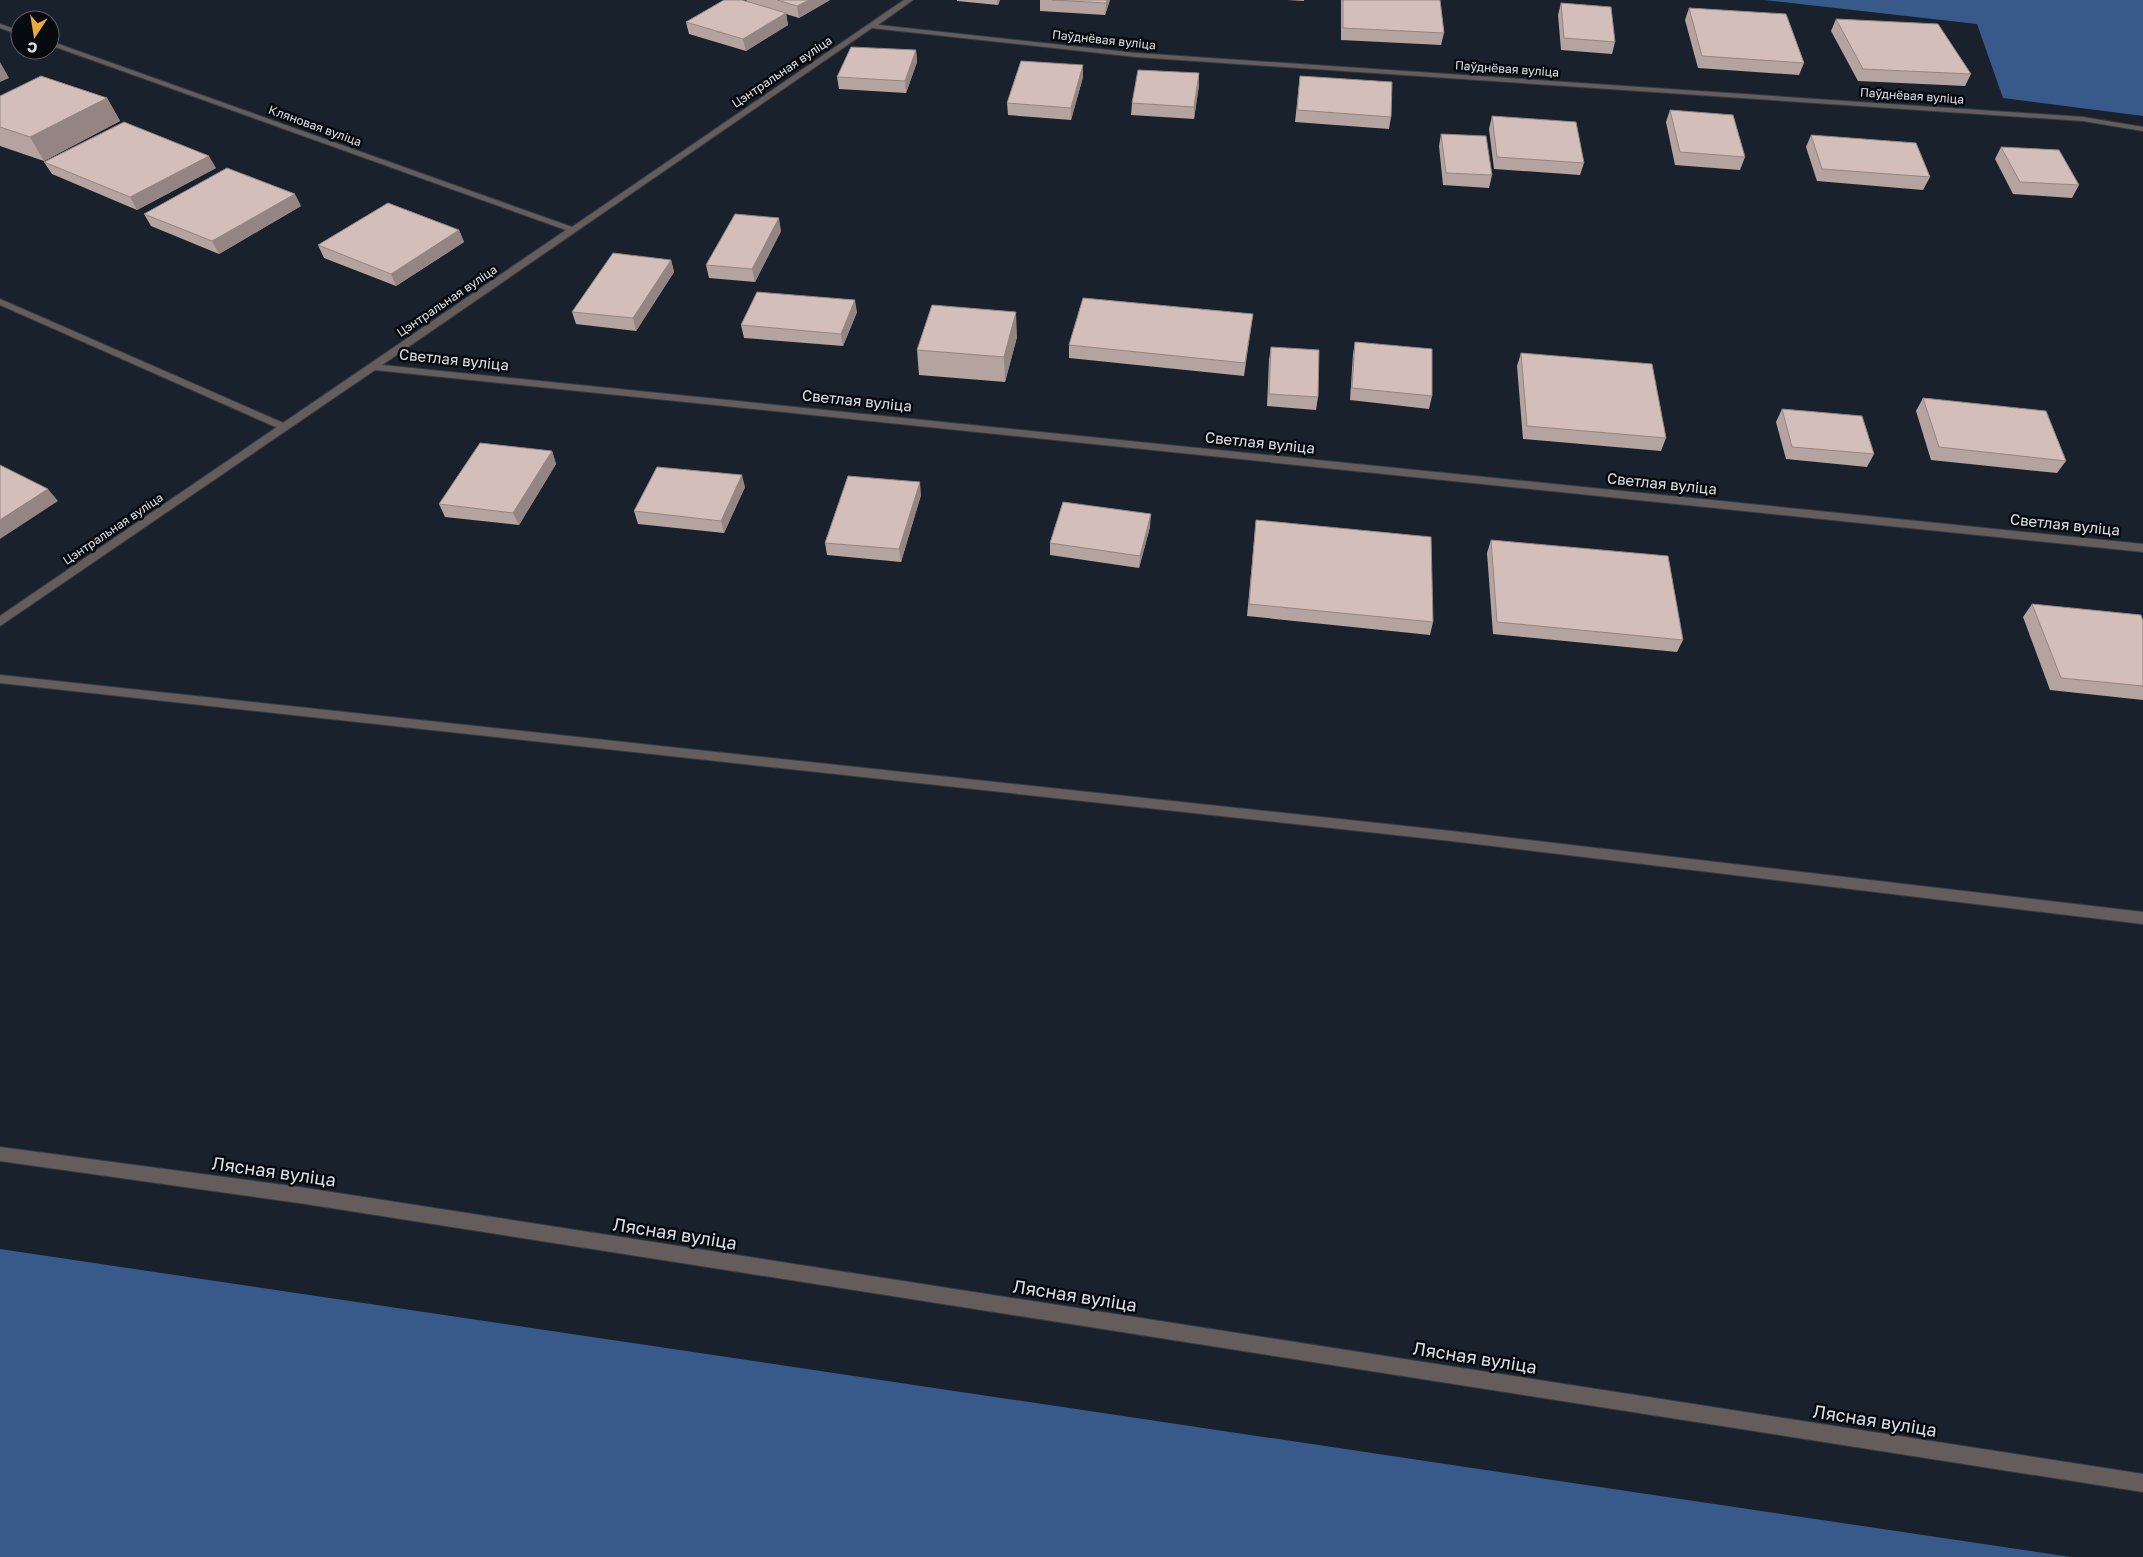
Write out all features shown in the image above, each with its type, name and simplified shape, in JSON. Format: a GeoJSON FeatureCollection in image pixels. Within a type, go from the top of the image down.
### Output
{"type":"FeatureCollection","features":[{"type":"Feature","properties":{"kind":"street","name":"Цэнтральная вуліца"},"geometry":{"type":"LineString","coordinates":[[0,622],[909,0]]}},
{"type":"Feature","properties":{"kind":"street","name":"Паўднёвая вуліца"},"geometry":{"type":"LineString","coordinates":[[871,26],[1136,55],[2082,119],[2143,129]]}},
{"type":"Feature","properties":{"kind":"street","name":"Кляновая вуліца"},"geometry":{"type":"LineString","coordinates":[[60,47],[573,230]]}},
{"type":"Feature","properties":{"kind":"street"},"geometry":{"type":"LineString","coordinates":[[0,302],[284,427]]}},
{"type":"Feature","properties":{"kind":"street","name":"Светлая вуліца"},"geometry":{"type":"LineString","coordinates":[[373,366],[2143,548]]}},
{"type":"Feature","properties":{"kind":"street"},"geometry":{"type":"LineString","coordinates":[[0,679],[1442,835],[2143,918]]}},
{"type":"Feature","properties":{"kind":"street","name":"Лясная вуліца"},"geometry":{"type":"LineString","coordinates":[[0,1154],[319,1198],[2143,1483]]}},
{"type":"Feature","properties":{"kind":"shaded area"},"geometry":{"type":"Polygon","coordinates":[[[1764,0],[2143,0],[2143,116],[2003,98],[1977,24],[1764,0]]]}},
{"type":"Feature","properties":{"kind":"shaded area"},"geometry":{"type":"Polygon","coordinates":[[[0,1249],[2071,1557],[0,1557],[0,1249]]]}},
{"type":"Feature","properties":{"kind":"building"},"geometry":{"type":"Polygon","coordinates":[[[724,0],[742,0],[786,13],[743,39],[686,22],[724,0]]]}},
{"type":"Feature","properties":{"kind":"building"},"geometry":{"type":"Polygon","coordinates":[[[777,0],[809,0],[797,6],[777,0]]]}},
{"type":"Feature","properties":{"kind":"building"},"geometry":{"type":"Polygon","coordinates":[[[1052,0],[1107,0],[1106,3],[1052,0]]]}},
{"type":"Feature","properties":{"kind":"building"},"geometry":{"type":"Polygon","coordinates":[[[1343,0],[1440,0],[1444,33],[1343,28],[1343,0]]]}},
{"type":"Feature","properties":{"kind":"building"},"geometry":{"type":"Polygon","coordinates":[[[1561,3],[1611,7],[1615,42],[1564,38],[1561,3]]]}},
{"type":"Feature","properties":{"kind":"building"},"geometry":{"type":"Polygon","coordinates":[[[1689,8],[1786,14],[1804,63],[1702,56],[1689,8]]]}},
{"type":"Feature","properties":{"kind":"building"},"geometry":{"type":"Polygon","coordinates":[[[1836,19],[1938,24],[1971,74],[1863,69],[1836,19]]]}},
{"type":"Feature","properties":{"kind":"building"},"geometry":{"type":"Polygon","coordinates":[[[851,47],[916,50],[905,81],[837,77],[851,47]]]}},
{"type":"Feature","properties":{"kind":"building"},"geometry":{"type":"Polygon","coordinates":[[[1021,61],[1083,65],[1071,108],[1007,103],[1021,61]]]}},
{"type":"Feature","properties":{"kind":"building"},"geometry":{"type":"Polygon","coordinates":[[[1138,70],[1199,73],[1194,107],[1132,103],[1138,70]]]}},
{"type":"Feature","properties":{"kind":"building"},"geometry":{"type":"Polygon","coordinates":[[[41,76],[107,98],[30,137],[0,127],[0,96],[41,76]]]}},
{"type":"Feature","properties":{"kind":"building"},"geometry":{"type":"Polygon","coordinates":[[[1300,76],[1392,82],[1391,117],[1297,110],[1300,76]]]}},
{"type":"Feature","properties":{"kind":"building"},"geometry":{"type":"Polygon","coordinates":[[[1670,110],[1733,115],[1745,157],[1680,152],[1670,110]]]}},
{"type":"Feature","properties":{"kind":"building"},"geometry":{"type":"Polygon","coordinates":[[[1492,116],[1576,122],[1584,163],[1497,157],[1492,116]]]}},
{"type":"Feature","properties":{"kind":"building"},"geometry":{"type":"Polygon","coordinates":[[[124,122],[209,156],[130,197],[44,162],[124,122]]]}},
{"type":"Feature","properties":{"kind":"building"},"geometry":{"type":"Polygon","coordinates":[[[1441,134],[1486,136],[1492,175],[1446,173],[1441,134]]]}},
{"type":"Feature","properties":{"kind":"building"},"geometry":{"type":"Polygon","coordinates":[[[1811,135],[1916,143],[1930,177],[1822,169],[1811,135]]]}},
{"type":"Feature","properties":{"kind":"building"},"geometry":{"type":"Polygon","coordinates":[[[2001,147],[2059,150],[2079,185],[2020,182],[2001,147]]]}},
{"type":"Feature","properties":{"kind":"building"},"geometry":{"type":"Polygon","coordinates":[[[227,168],[295,194],[212,241],[144,214],[227,168]]]}},
{"type":"Feature","properties":{"kind":"building"},"geometry":{"type":"Polygon","coordinates":[[[388,203],[459,230],[391,274],[318,245],[388,203]]]}},
{"type":"Feature","properties":{"kind":"building"},"geometry":{"type":"Polygon","coordinates":[[[735,214],[779,218],[752,269],[706,265],[735,214]]]}},
{"type":"Feature","properties":{"kind":"building"},"geometry":{"type":"Polygon","coordinates":[[[613,253],[671,260],[633,318],[572,312],[613,253]]]}},
{"type":"Feature","properties":{"kind":"building"},"geometry":{"type":"Polygon","coordinates":[[[757,292],[855,300],[841,334],[741,325],[757,292]]]}},
{"type":"Feature","properties":{"kind":"building"},"geometry":{"type":"Polygon","coordinates":[[[1083,298],[1253,314],[1245,363],[1069,345],[1083,298]]]}},
{"type":"Feature","properties":{"kind":"building"},"geometry":{"type":"Polygon","coordinates":[[[932,305],[1016,312],[1004,357],[917,350],[932,305]]]}},
{"type":"Feature","properties":{"kind":"building"},"geometry":{"type":"Polygon","coordinates":[[[1355,342],[1432,349],[1432,396],[1352,388],[1355,342]]]}},
{"type":"Feature","properties":{"kind":"building"},"geometry":{"type":"Polygon","coordinates":[[[1271,347],[1319,350],[1318,397],[1269,394],[1271,347]]]}},
{"type":"Feature","properties":{"kind":"building"},"geometry":{"type":"Polygon","coordinates":[[[1521,353],[1652,364],[1666,438],[1527,426],[1521,353]]]}},
{"type":"Feature","properties":{"kind":"building"},"geometry":{"type":"Polygon","coordinates":[[[1923,398],[2046,411],[2066,461],[1939,447],[1923,398]]]}},
{"type":"Feature","properties":{"kind":"building"},"geometry":{"type":"Polygon","coordinates":[[[1782,409],[1862,416],[1874,454],[1792,447],[1782,409]]]}},
{"type":"Feature","properties":{"kind":"building"},"geometry":{"type":"Polygon","coordinates":[[[480,443],[552,451],[513,513],[439,504],[480,443]]]}},
{"type":"Feature","properties":{"kind":"building"},"geometry":{"type":"Polygon","coordinates":[[[0,465],[48,489],[0,520],[0,465]]]}},
{"type":"Feature","properties":{"kind":"building"},"geometry":{"type":"Polygon","coordinates":[[[657,467],[742,475],[721,521],[634,511],[657,467]]]}},
{"type":"Feature","properties":{"kind":"building"},"geometry":{"type":"Polygon","coordinates":[[[848,476],[920,482],[899,549],[825,543],[848,476]]]}},
{"type":"Feature","properties":{"kind":"building"},"geometry":{"type":"Polygon","coordinates":[[[1063,502],[1151,514],[1140,556],[1050,543],[1063,502]]]}},
{"type":"Feature","properties":{"kind":"building"},"geometry":{"type":"Polygon","coordinates":[[[1256,520],[1431,537],[1433,622],[1249,604],[1256,520]]]}},
{"type":"Feature","properties":{"kind":"building"},"geometry":{"type":"Polygon","coordinates":[[[1491,540],[1668,556],[1683,640],[1497,622],[1491,540]]]}},
{"type":"Feature","properties":{"kind":"building"},"geometry":{"type":"Polygon","coordinates":[[[2032,604],[2141,615],[2143,621],[2143,686],[2061,678],[2032,604]]]}}]}
